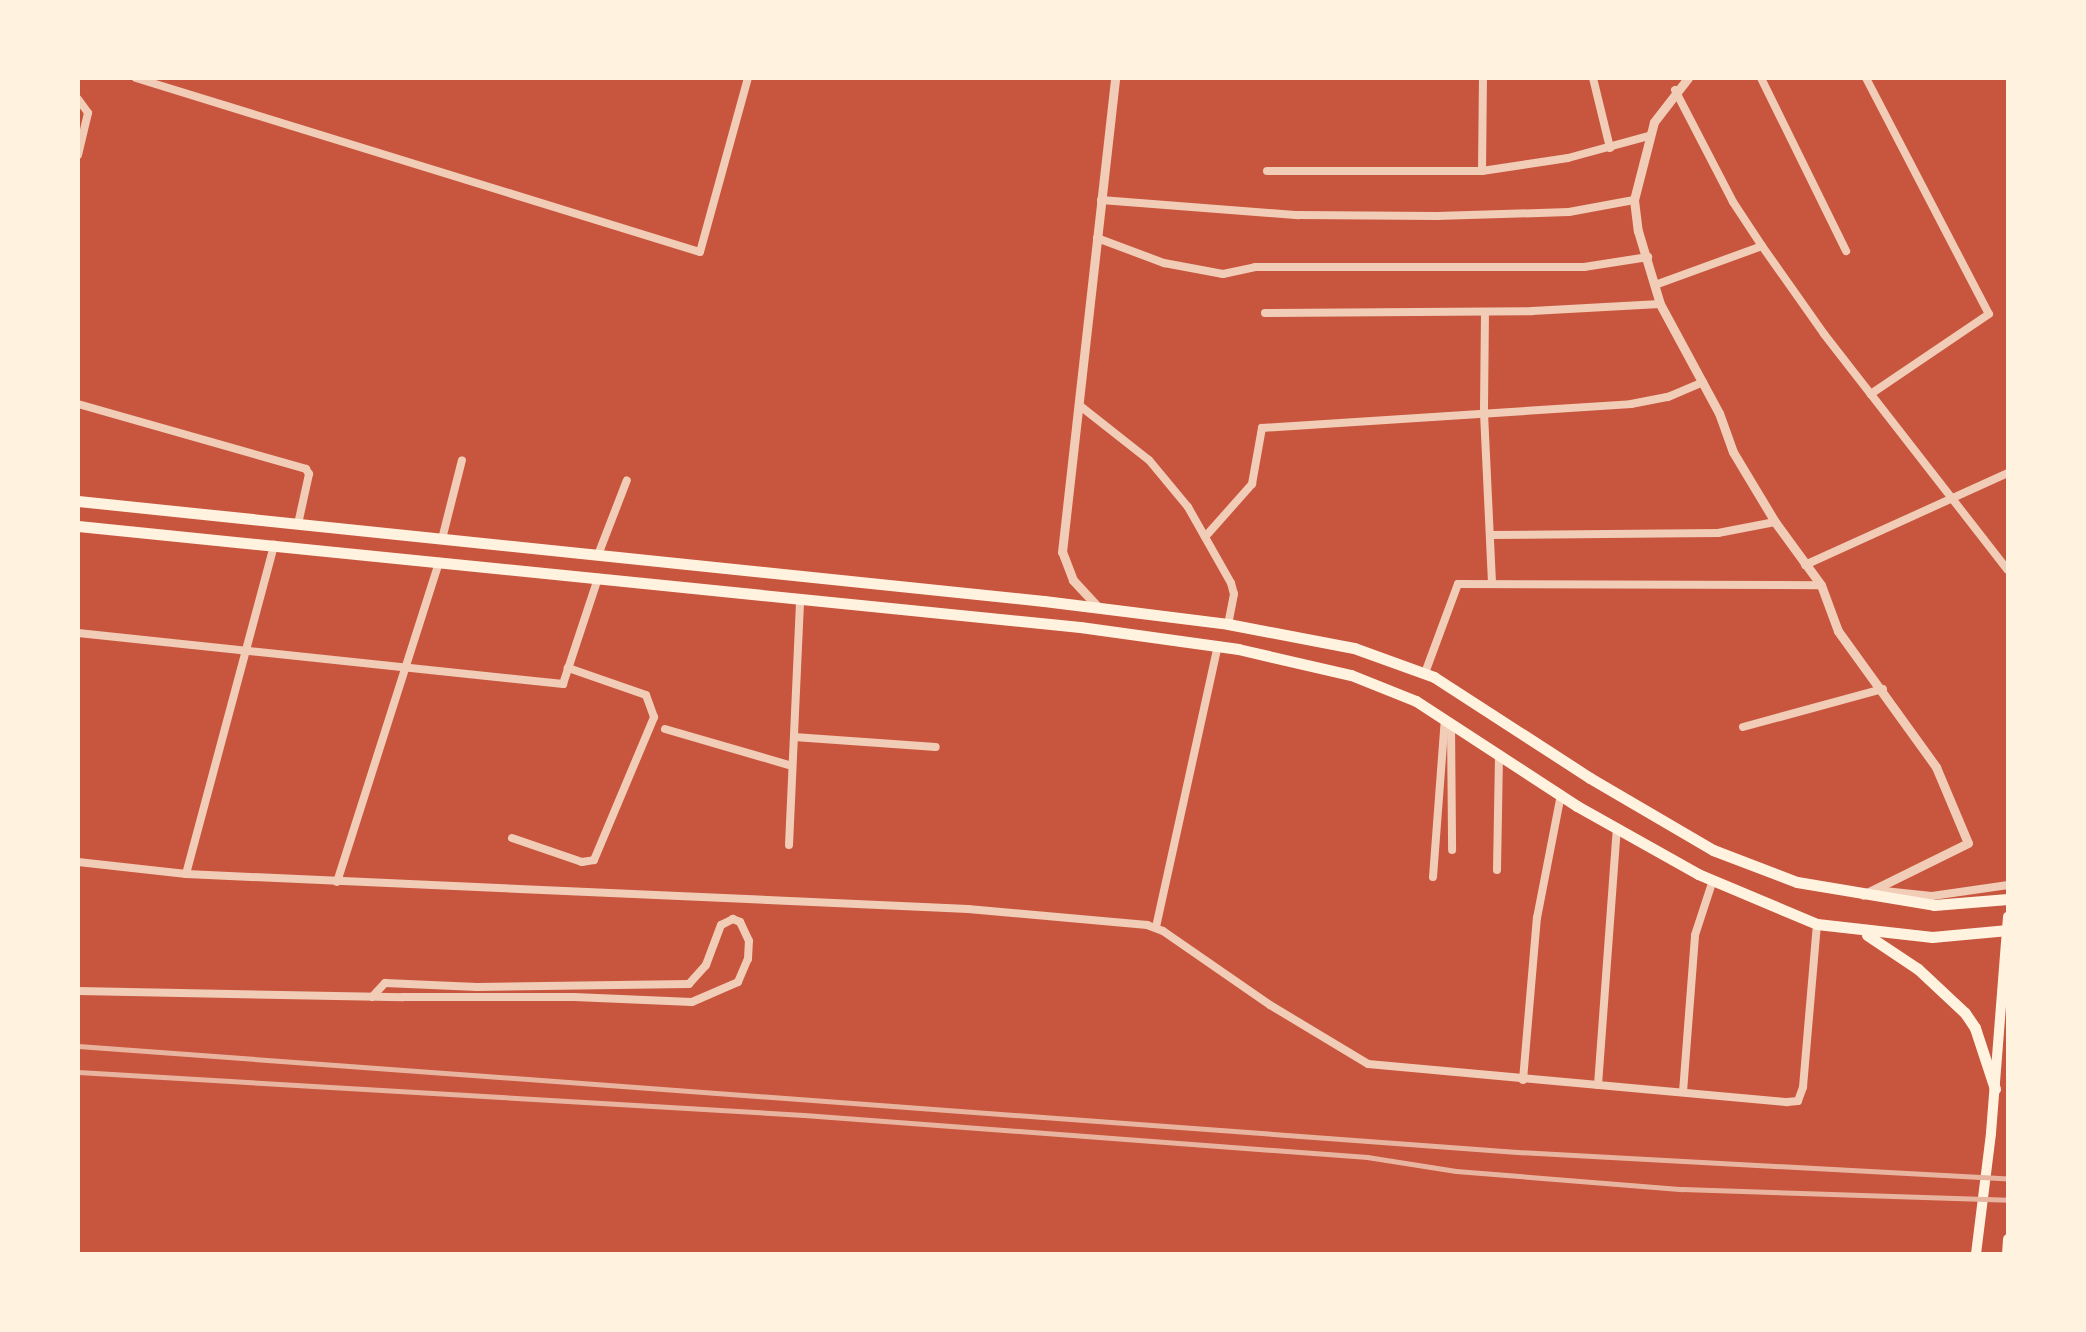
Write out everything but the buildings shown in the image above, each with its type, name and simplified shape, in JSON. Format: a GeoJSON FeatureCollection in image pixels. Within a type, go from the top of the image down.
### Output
{"type":"FeatureCollection","features":[{"type":"Feature","properties":{"kind":"main road"},"geometry":{"type":"LineString","coordinates":[[78,501],[1098,608],[1228,624],[1354,648],[1425,673],[1713,850],[1798,882],[1934,905],[2008,899]]}},
{"type":"Feature","properties":{"kind":"main road"},"geometry":{"type":"LineString","coordinates":[[78,526],[1080,627],[1218,646],[1351,675],[1416,701],[1617,828],[1713,880],[1817,924],[1932,937],[2008,930]]}},
{"type":"Feature","properties":{"kind":"main road"},"geometry":{"type":"LineString","coordinates":[[1976,1254],[1992,1134],[2008,917]]}},
{"type":"Feature","properties":{"kind":"main road"},"geometry":{"type":"LineString","coordinates":[[1864,932],[1918,969],[1965,1013],[1976,1028],[1995,1090]]}},
{"type":"Feature","properties":{"kind":"main road"},"geometry":{"type":"LineString","coordinates":[[2007,1254],[2008,1239]]}},
{"type":"Feature","properties":{"kind":"street"},"geometry":{"type":"LineString","coordinates":[[136,78],[700,252],[748,78]]}},
{"type":"Feature","properties":{"kind":"street"},"geometry":{"type":"LineString","coordinates":[[1098,608],[1073,580],[1062,552],[1115,78]]}},
{"type":"Feature","properties":{"kind":"street"},"geometry":{"type":"LineString","coordinates":[[1482,78],[1482,172]]}},
{"type":"Feature","properties":{"kind":"street"},"geometry":{"type":"LineString","coordinates":[[1593,78],[1610,148]]}},
{"type":"Feature","properties":{"kind":"street"},"geometry":{"type":"LineString","coordinates":[[1688,78],[1675,90],[1648,136],[1634,200],[1638,231],[1660,304],[1703,382],[1725,436],[1774,522],[1821,585],[1838,631],[1936,766],[1968,842],[1867,893]]}},
{"type":"Feature","properties":{"kind":"street"},"geometry":{"type":"LineString","coordinates":[[1762,78],[1846,251]]}},
{"type":"Feature","properties":{"kind":"street"},"geometry":{"type":"LineString","coordinates":[[1866,78],[1989,314],[1871,394]]}},
{"type":"Feature","properties":{"kind":"street"},"geometry":{"type":"LineString","coordinates":[[1675,90],[1733,202],[1762,246],[2008,570]]}},
{"type":"Feature","properties":{"kind":"street"},"geometry":{"type":"LineString","coordinates":[[78,100],[88,113],[78,155]]}},
{"type":"Feature","properties":{"kind":"street"},"geometry":{"type":"LineString","coordinates":[[1267,171],[1482,172],[1610,148],[1648,136]]}},
{"type":"Feature","properties":{"kind":"street"},"geometry":{"type":"LineString","coordinates":[[1101,200],[1298,214],[1438,216],[1569,212],[1634,200]]}},
{"type":"Feature","properties":{"kind":"street"},"geometry":{"type":"LineString","coordinates":[[1097,238],[1164,263],[1223,274],[1255,267],[1584,267],[1648,256]]}},
{"type":"Feature","properties":{"kind":"street"},"geometry":{"type":"LineString","coordinates":[[1655,285],[1762,246]]}},
{"type":"Feature","properties":{"kind":"street"},"geometry":{"type":"LineString","coordinates":[[1265,313],[1485,312],[1660,304]]}},
{"type":"Feature","properties":{"kind":"street"},"geometry":{"type":"LineString","coordinates":[[1485,312],[1484,414],[1492,582]]}},
{"type":"Feature","properties":{"kind":"street"},"geometry":{"type":"LineString","coordinates":[[1205,537],[1252,484],[1262,428],[1631,404],[1668,397],[1703,382]]}},
{"type":"Feature","properties":{"kind":"street"},"geometry":{"type":"LineString","coordinates":[[78,404],[306,470],[310,474],[298,524]]}},
{"type":"Feature","properties":{"kind":"street"},"geometry":{"type":"LineString","coordinates":[[1078,405],[1163,474],[1231,583],[1228,624]]}},
{"type":"Feature","properties":{"kind":"street"},"geometry":{"type":"LineString","coordinates":[[442,539],[462,460]]}},
{"type":"Feature","properties":{"kind":"street"},"geometry":{"type":"LineString","coordinates":[[1805,564],[2008,473]]}},
{"type":"Feature","properties":{"kind":"street"},"geometry":{"type":"LineString","coordinates":[[598,556],[626,480]]}},
{"type":"Feature","properties":{"kind":"street"},"geometry":{"type":"LineString","coordinates":[[1490,534],[1718,533],[1774,522]]}},
{"type":"Feature","properties":{"kind":"street"},"geometry":{"type":"LineString","coordinates":[[186,874],[274,546]]}},
{"type":"Feature","properties":{"kind":"street"},"geometry":{"type":"LineString","coordinates":[[337,882],[438,562]]}},
{"type":"Feature","properties":{"kind":"street"},"geometry":{"type":"LineString","coordinates":[[78,633],[563,684],[598,578]]}},
{"type":"Feature","properties":{"kind":"street"},"geometry":{"type":"LineString","coordinates":[[1425,673],[1458,584],[1821,585]]}},
{"type":"Feature","properties":{"kind":"street"},"geometry":{"type":"LineString","coordinates":[[789,845],[800,600]]}},
{"type":"Feature","properties":{"kind":"street"},"geometry":{"type":"LineString","coordinates":[[1156,926],[1218,646]]}},
{"type":"Feature","properties":{"kind":"street"},"geometry":{"type":"LineString","coordinates":[[512,838],[582,862],[594,860],[654,717],[646,696],[568,668]]}},
{"type":"Feature","properties":{"kind":"street"},"geometry":{"type":"LineString","coordinates":[[1743,728],[1883,688]]}},
{"type":"Feature","properties":{"kind":"street"},"geometry":{"type":"LineString","coordinates":[[1448,721],[1452,850]]}},
{"type":"Feature","properties":{"kind":"street"},"geometry":{"type":"LineString","coordinates":[[1433,878],[1448,721]]}},
{"type":"Feature","properties":{"kind":"street"},"geometry":{"type":"LineString","coordinates":[[665,729],[792,766]]}},
{"type":"Feature","properties":{"kind":"street"},"geometry":{"type":"LineString","coordinates":[[794,737],[936,747]]}},
{"type":"Feature","properties":{"kind":"street"},"geometry":{"type":"LineString","coordinates":[[1497,870],[1499,754]]}},
{"type":"Feature","properties":{"kind":"street"},"geometry":{"type":"LineString","coordinates":[[1523,1080],[1537,918],[1561,794]]}},
{"type":"Feature","properties":{"kind":"street"},"geometry":{"type":"LineString","coordinates":[[1598,1085],[1617,828]]}},
{"type":"Feature","properties":{"kind":"street"},"geometry":{"type":"LineString","coordinates":[[78,862],[186,874],[337,882],[590,889],[968,909],[1156,926],[1270,1005],[1368,1064],[1523,1080],[1798,1100],[1803,1087],[1817,924]]}},
{"type":"Feature","properties":{"kind":"street"},"geometry":{"type":"LineString","coordinates":[[1683,1092],[1695,935],[1713,880]]}},
{"type":"Feature","properties":{"kind":"street"},"geometry":{"type":"LineString","coordinates":[[1867,893],[1932,896],[2008,886]]}},
{"type":"Feature","properties":{"kind":"street"},"geometry":{"type":"LineString","coordinates":[[78,991],[372,997],[692,1002],[738,982],[748,960],[749,941],[740,922],[721,925],[706,965],[688,984],[478,988],[385,983],[372,997]]}},
{"type":"Feature","properties":{"kind":"railway"},"geometry":{"type":"LineString","coordinates":[[78,1046],[1517,1152],[2008,1179]]}},
{"type":"Feature","properties":{"kind":"railway"},"geometry":{"type":"LineString","coordinates":[[78,1072],[804,1115],[1367,1157],[1456,1171],[1682,1189],[2008,1200]]}}]}
